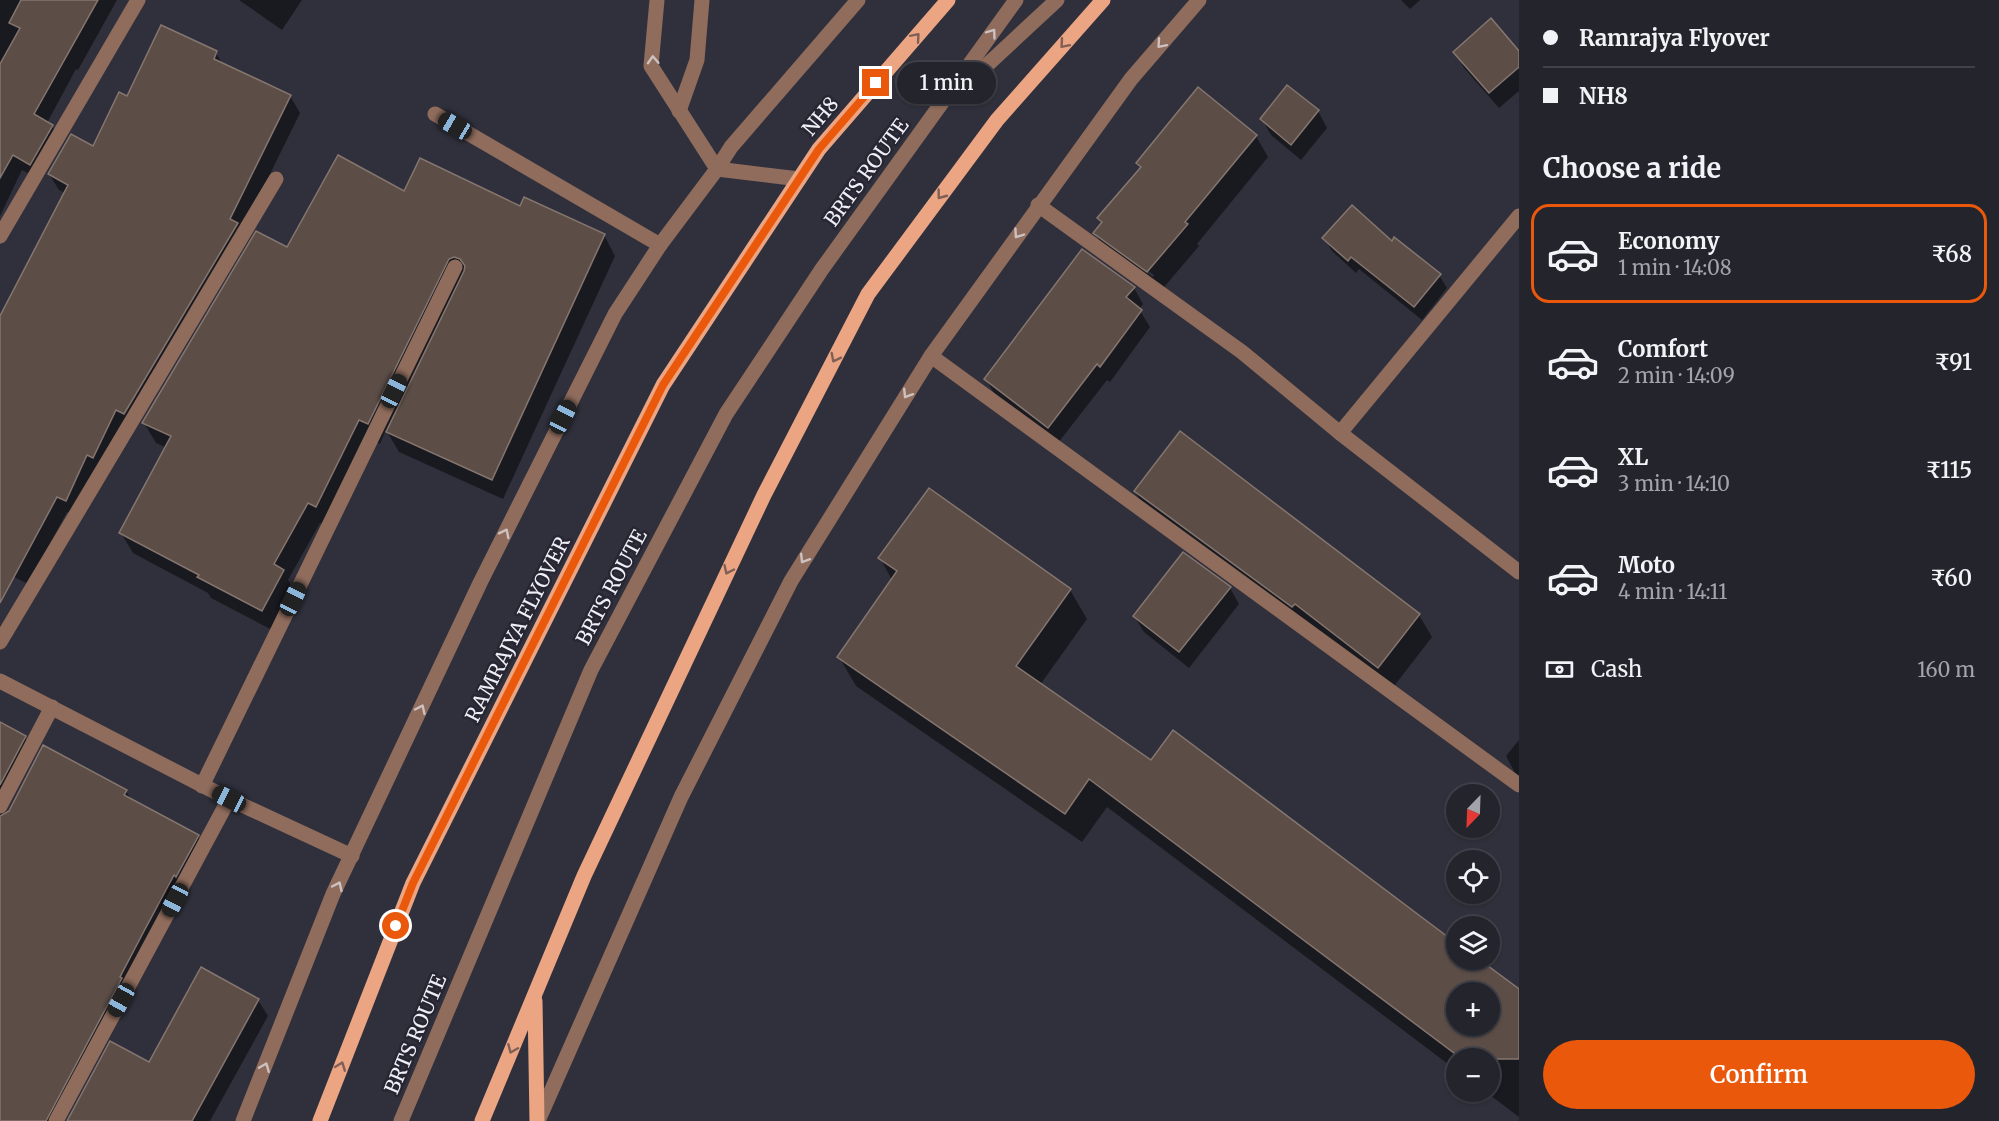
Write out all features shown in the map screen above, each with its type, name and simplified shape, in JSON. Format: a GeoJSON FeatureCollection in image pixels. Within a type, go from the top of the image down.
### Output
{"type":"FeatureCollection","features":[{"type":"Feature","properties":{"kind":"main road","name":"NH8"},"geometry":{"type":"LineString","coordinates":[[799,179],[819,149],[948,0]]}},
{"type":"Feature","properties":{"kind":"main road"},"geometry":{"type":"LineString","coordinates":[[482,1121],[584,876],[764,495],[868,294],[997,120],[1103,0]]}},
{"type":"Feature","properties":{"kind":"main road","name":"RAMRAJYA FLYOVER"},"geometry":{"type":"LineString","coordinates":[[320,1121],[413,883],[663,385],[799,179]]}},
{"type":"Feature","properties":{"kind":"main road"},"geometry":{"type":"LineString","coordinates":[[535,995],[537,1121]]}},
{"type":"Feature","properties":{"kind":"street"},"geometry":{"type":"LineString","coordinates":[[0,236],[138,0]]}},
{"type":"Feature","properties":{"kind":"street"},"geometry":{"type":"LineString","coordinates":[[657,0],[651,66],[717,170]]}},
{"type":"Feature","properties":{"kind":"street"},"geometry":{"type":"LineString","coordinates":[[679,111],[696,60],[702,0]]}},
{"type":"Feature","properties":{"kind":"street"},"geometry":{"type":"LineString","coordinates":[[243,1121],[333,894],[480,583],[615,314],[657,249],[717,170],[731,147],[858,0]]}},
{"type":"Feature","properties":{"kind":"street"},"geometry":{"type":"LineString","coordinates":[[934,115],[1016,0]]}},
{"type":"Feature","properties":{"kind":"street"},"geometry":{"type":"LineString","coordinates":[[934,115],[1057,0]]}},
{"type":"Feature","properties":{"kind":"street"},"geometry":{"type":"LineString","coordinates":[[537,1121],[681,797],[786,591],[931,356],[1131,79],[1199,0]]}},
{"type":"Feature","properties":{"kind":"street"},"geometry":{"type":"LineString","coordinates":[[435,114],[657,249]]}},
{"type":"Feature","properties":{"kind":"street","name":"BRTS ROUTE"},"geometry":{"type":"LineString","coordinates":[[401,1121],[591,670],[710,444],[726,414],[822,269],[934,115]]}},
{"type":"Feature","properties":{"kind":"street"},"geometry":{"type":"LineString","coordinates":[[717,170],[799,179]]}},
{"type":"Feature","properties":{"kind":"street"},"geometry":{"type":"LineString","coordinates":[[0,642],[276,178]]}},
{"type":"Feature","properties":{"kind":"street"},"geometry":{"type":"LineString","coordinates":[[1038,205],[1242,352],[1340,433],[1519,573]]}},
{"type":"Feature","properties":{"kind":"street"},"geometry":{"type":"LineString","coordinates":[[1340,433],[1519,216]]}},
{"type":"Feature","properties":{"kind":"street"},"geometry":{"type":"LineString","coordinates":[[202,786],[455,267]]}},
{"type":"Feature","properties":{"kind":"street"},"geometry":{"type":"LineString","coordinates":[[931,356],[1519,785]]}},
{"type":"Feature","properties":{"kind":"street"},"geometry":{"type":"LineString","coordinates":[[0,681],[202,786],[352,856]]}},
{"type":"Feature","properties":{"kind":"street"},"geometry":{"type":"LineString","coordinates":[[0,806],[52,707]]}},
{"type":"Feature","properties":{"kind":"street"},"geometry":{"type":"LineString","coordinates":[[56,1121],[229,799]]}},
{"type":"Feature","properties":{"kind":"building"},"geometry":{"type":"Polygon","coordinates":[[[21,0],[98,0],[34,114],[53,125],[30,165],[13,155],[0,178],[0,64],[20,28],[9,23],[21,0]]]}},
{"type":"Feature","properties":{"kind":"building"},"geometry":{"type":"Polygon","coordinates":[[[1491,18],[1519,51],[1519,67],[1489,93],[1453,52],[1491,18]]]}},
{"type":"Feature","properties":{"kind":"building"},"geometry":{"type":"Polygon","coordinates":[[[161,25],[217,51],[214,59],[291,95],[230,219],[238,223],[124,414],[116,410],[93,458],[87,455],[66,501],[57,497],[0,603],[0,316],[68,185],[48,174],[71,134],[93,146],[119,92],[127,96],[161,25]]]}},
{"type":"Feature","properties":{"kind":"building"},"geometry":{"type":"Polygon","coordinates":[[[1287,85],[1319,110],[1291,145],[1260,119],[1287,85]]]}},
{"type":"Feature","properties":{"kind":"building"},"geometry":{"type":"Polygon","coordinates":[[[1198,87],[1257,135],[1185,222],[1188,224],[1147,272],[1093,233],[1102,222],[1097,218],[1141,167],[1136,163],[1198,87]]]}},
{"type":"Feature","properties":{"kind":"building"},"geometry":{"type":"Polygon","coordinates":[[[338,155],[404,191],[420,158],[520,206],[524,197],[605,234],[492,480],[386,432],[464,271],[465,266],[460,259],[454,257],[449,259],[368,424],[359,420],[316,507],[308,503],[274,564],[284,570],[262,611],[119,533],[171,436],[142,423],[256,231],[287,247],[338,155]]]}},
{"type":"Feature","properties":{"kind":"building"},"geometry":{"type":"Polygon","coordinates":[[[1352,205],[1392,241],[1394,237],[1441,274],[1414,307],[1351,257],[1348,261],[1322,238],[1352,205]]]}},
{"type":"Feature","properties":{"kind":"building"},"geometry":{"type":"Polygon","coordinates":[[[1082,249],[1135,287],[1126,297],[1142,310],[1100,367],[1097,364],[1048,428],[984,379],[1082,249]]]}},
{"type":"Feature","properties":{"kind":"building"},"geometry":{"type":"Polygon","coordinates":[[[1180,431],[1420,614],[1378,668],[1295,604],[1292,607],[1134,491],[1180,431]]]}},
{"type":"Feature","properties":{"kind":"building"},"geometry":{"type":"Polygon","coordinates":[[[929,488],[1071,589],[1016,666],[1151,760],[1173,730],[1446,935],[1446,970],[1493,970],[1519,989],[1519,1059],[1500,1059],[1500,1048],[1447,1048],[1089,779],[1065,814],[837,657],[897,571],[878,558],[929,488]]]}},
{"type":"Feature","properties":{"kind":"building"},"geometry":{"type":"Polygon","coordinates":[[[1183,552],[1231,587],[1179,652],[1133,616],[1183,552]]]}},
{"type":"Feature","properties":{"kind":"building"},"geometry":{"type":"Polygon","coordinates":[[[0,722],[26,736],[0,785],[0,722]]]}},
{"type":"Feature","properties":{"kind":"building"},"geometry":{"type":"Polygon","coordinates":[[[43,745],[127,790],[124,795],[199,835],[176,877],[174,875],[46,1121],[0,1121],[0,816],[9,811],[43,745]]]}},
{"type":"Feature","properties":{"kind":"building"},"geometry":{"type":"Polygon","coordinates":[[[201,967],[259,999],[192,1121],[67,1121],[110,1041],[149,1062],[201,967]]]}},
{"type":"Feature","properties":{"kind":"route"},"geometry":{"type":"LineString","coordinates":[[396,926],[413,883],[663,385],[819,149],[876,83]]}}]}
